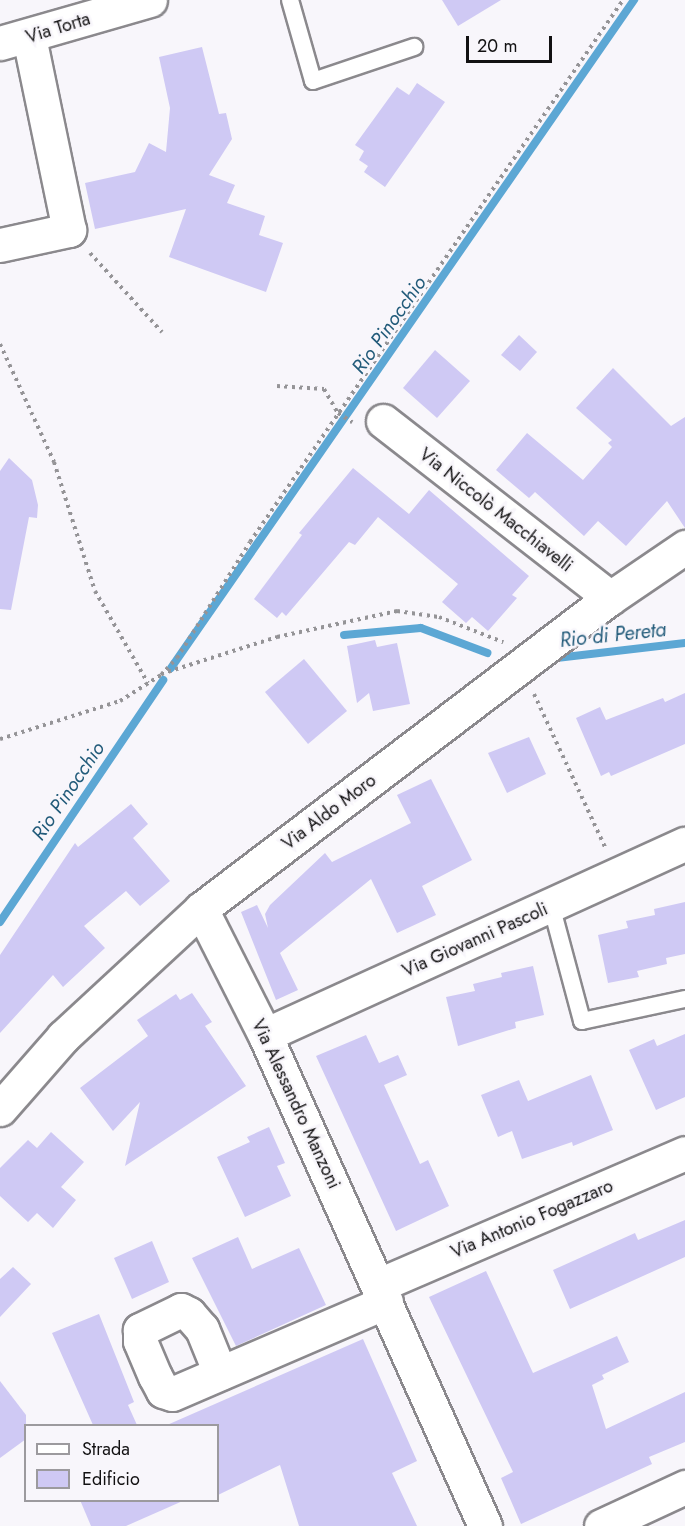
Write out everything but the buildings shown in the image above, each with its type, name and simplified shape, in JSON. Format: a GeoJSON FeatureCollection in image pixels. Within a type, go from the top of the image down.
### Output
{"type":"FeatureCollection","features":[{"type":"Feature","properties":{"kind":"street","name":"Via Torta"},"geometry":{"type":"LineString","coordinates":[[15,40],[132,2]]}},
{"type":"Feature","properties":{"kind":"street"},"geometry":{"type":"LineString","coordinates":[[0,245],[69,230],[15,40]]}},
{"type":"Feature","properties":{"kind":"street","name":"Via Niccolò Macchiavelli"},"geometry":{"type":"LineString","coordinates":[[383,421],[610,598]]}},
{"type":"Feature","properties":{"kind":"street","name":"Via Aldo Moro"},"geometry":{"type":"LineString","coordinates":[[0,1109],[63,1037],[201,909],[610,598],[685,547]]}},
{"type":"Feature","properties":{"kind":"street","name":"Via Giovanni Pascoli"},"geometry":{"type":"LineString","coordinates":[[265,1035],[685,844]]}},
{"type":"Feature","properties":{"kind":"street","name":"Via Alessandro Manzoni"},"geometry":{"type":"LineString","coordinates":[[201,909],[265,1035],[383,1293],[485,1526]]}},
{"type":"Feature","properties":{"kind":"street","name":"Via Antonio Fogazzaro"},"geometry":{"type":"LineString","coordinates":[[383,1293],[685,1153]]}},
{"type":"Feature","properties":{"kind":"street"},"geometry":{"type":"LineString","coordinates":[[220,1373],[383,1293]]}},
{"type":"Feature","properties":{"kind":"street"},"geometry":{"type":"LineString","coordinates":[[601,1526],[685,1487]]}},
{"type":"Feature","properties":{"kind":"lane"},"geometry":{"type":"LineString","coordinates":[[290,0],[313,81],[414,47]]}},
{"type":"Feature","properties":{"kind":"lane"},"geometry":{"type":"LineString","coordinates":[[551,906],[582,1021],[685,999]]}},
{"type":"Feature","properties":{"kind":"path"},"geometry":{"type":"LineString","coordinates":[[161,675],[177,658],[250,542],[624,0]]}},
{"type":"Feature","properties":{"kind":"path"},"geometry":{"type":"LineString","coordinates":[[69,230],[162,332]]}},
{"type":"Feature","properties":{"kind":"path"},"geometry":{"type":"LineString","coordinates":[[0,345],[54,462],[95,591],[148,683]]}},
{"type":"Feature","properties":{"kind":"path"},"geometry":{"type":"LineString","coordinates":[[277,386],[324,389],[338,413],[348,421]]}},
{"type":"Feature","properties":{"kind":"path"},"geometry":{"type":"LineString","coordinates":[[0,739],[120,701],[161,675],[277,637],[397,611],[439,617],[536,654]]}},
{"type":"Feature","properties":{"kind":"path"},"geometry":{"type":"LineString","coordinates":[[533,692],[618,875]]}},
{"type":"Feature","properties":{"kind":"waterway","name":"Rio Pinocchio"},"geometry":{"type":"LineString","coordinates":[[171,668],[634,0]]}},
{"type":"Feature","properties":{"kind":"waterway","name":"Rio di Pereta"},"geometry":{"type":"LineString","coordinates":[[344,635],[421,628],[487,653]]}},
{"type":"Feature","properties":{"kind":"waterway","name":"Rio di Pereta"},"geometry":{"type":"LineString","coordinates":[[548,659],[685,643]]}},
{"type":"Feature","properties":{"kind":"waterway","name":"Rio Pinocchio"},"geometry":{"type":"LineString","coordinates":[[0,922],[163,680]]}}]}
